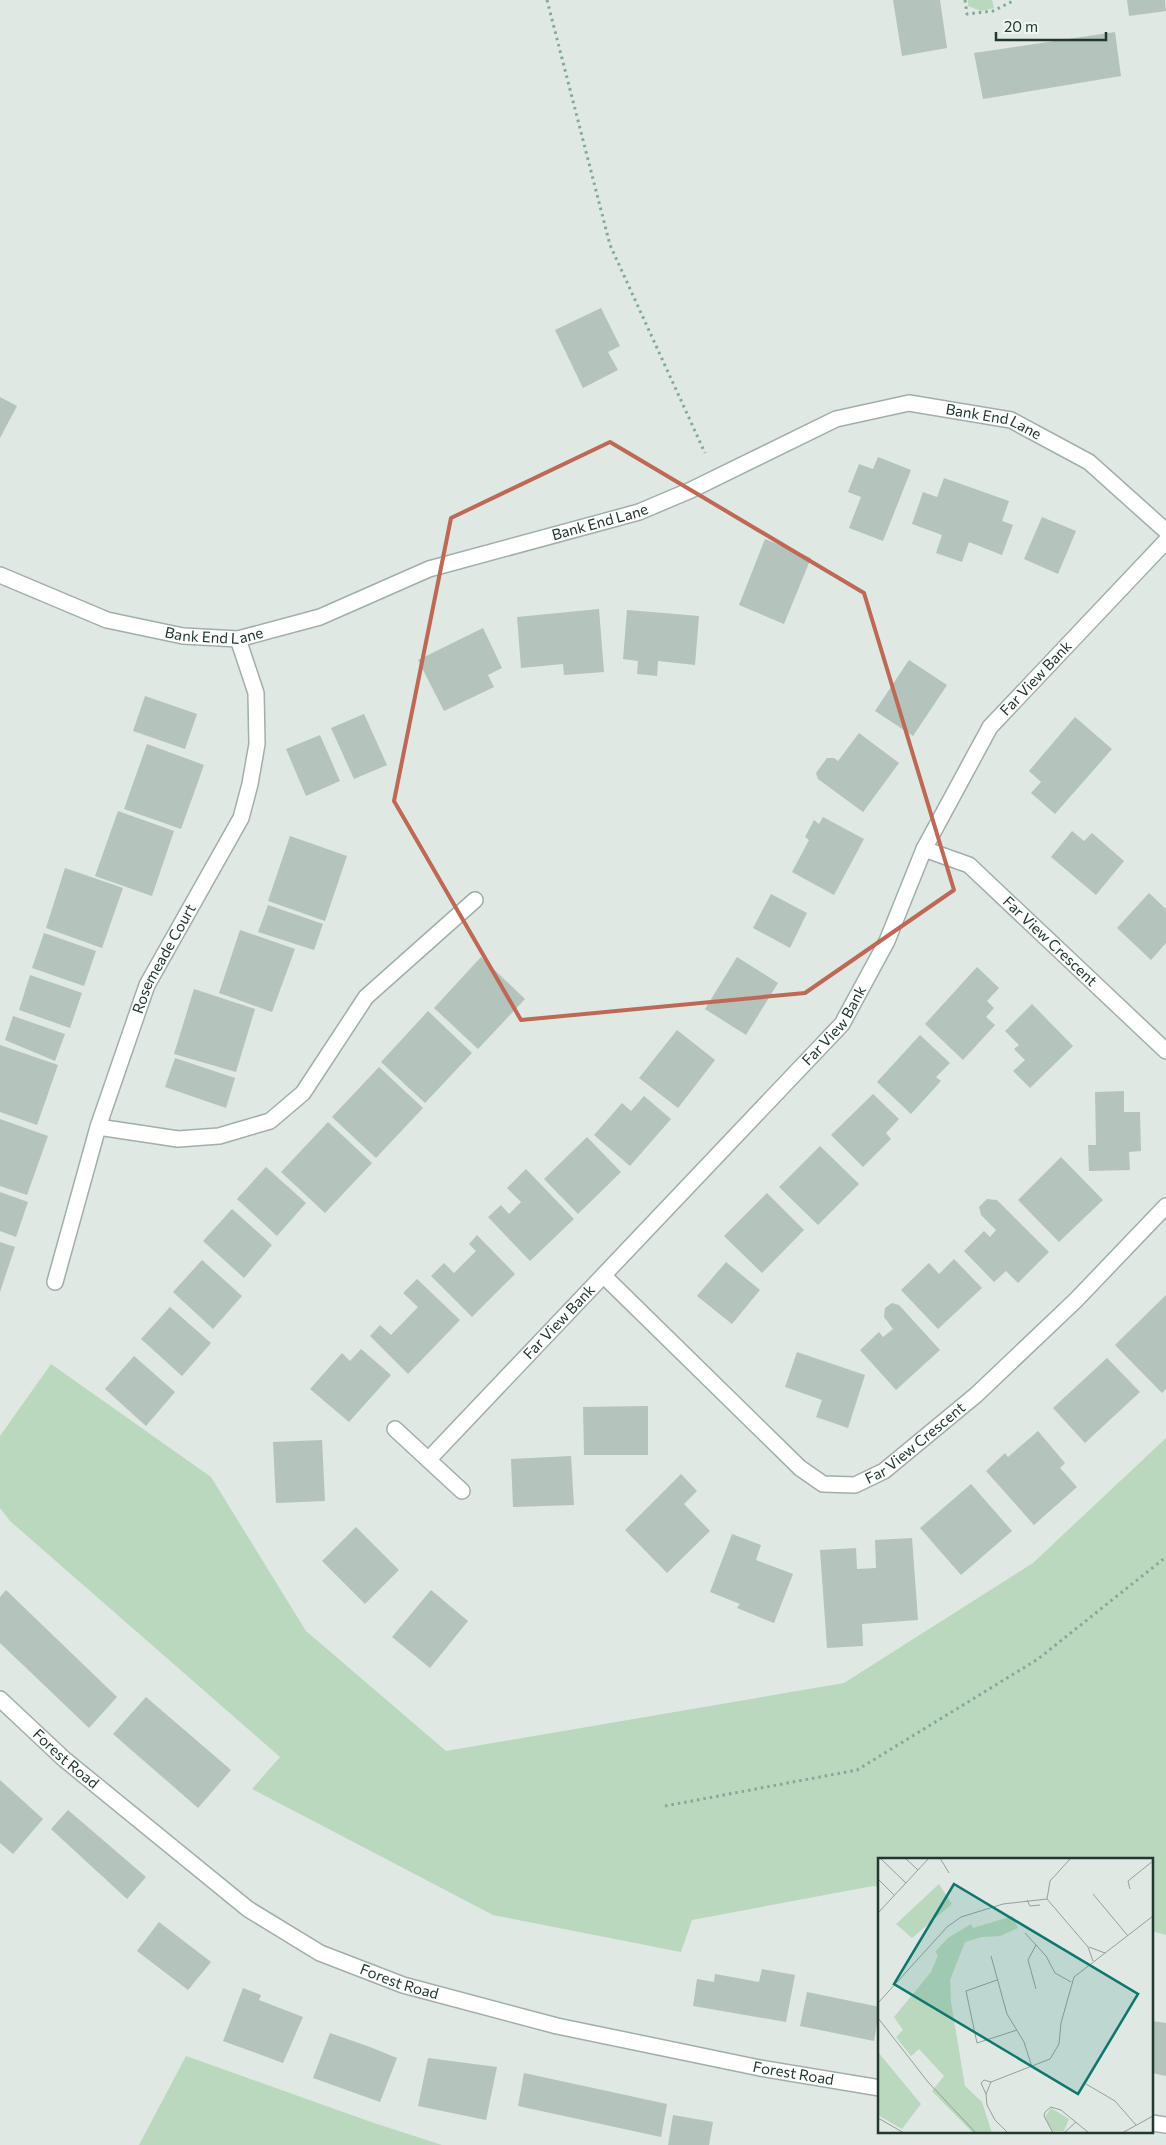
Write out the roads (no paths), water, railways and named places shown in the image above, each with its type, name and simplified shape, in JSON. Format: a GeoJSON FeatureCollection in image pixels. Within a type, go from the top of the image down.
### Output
{"type":"FeatureCollection","features":[{"type":"Feature","properties":{"kind":"street","name":"Bank End Lane"},"geometry":{"type":"LineString","coordinates":[[0,576],[107,620],[183,636],[238,639],[320,617],[429,569],[639,512],[717,478],[836,418],[908,403],[1011,420],[1089,462],[1166,531]]}},
{"type":"Feature","properties":{"kind":"street","name":"Far View Bank"},"geometry":{"type":"LineString","coordinates":[[429,1459],[842,1024],[887,941],[924,849],[990,727],[1166,541]]}},
{"type":"Feature","properties":{"kind":"street","name":"Rosemeade Court"},"geometry":{"type":"LineString","coordinates":[[55,1282],[98,1127],[147,985],[241,818],[250,784],[256,736],[256,692],[238,639]]}},
{"type":"Feature","properties":{"kind":"street","name":"Far View Crescent"},"geometry":{"type":"LineString","coordinates":[[924,849],[969,865],[1166,1051]]}},
{"type":"Feature","properties":{"kind":"street"},"geometry":{"type":"LineString","coordinates":[[98,1127],[178,1139],[219,1136],[270,1121],[303,1093],[366,997],[475,900]]}},
{"type":"Feature","properties":{"kind":"street","name":"Far View Crescent"},"geometry":{"type":"LineString","coordinates":[[604,1276],[800,1468],[823,1484],[855,1486],[884,1471],[976,1395],[1076,1300],[1166,1206]]}},
{"type":"Feature","properties":{"kind":"street"},"geometry":{"type":"LineString","coordinates":[[395,1428],[462,1491]]}},
{"type":"Feature","properties":{"kind":"street","name":"Forest Road"},"geometry":{"type":"LineString","coordinates":[[0,1700],[64,1759],[248,1909],[320,1953],[403,1985],[557,2026],[760,2068],[878,2088]]}}]}
